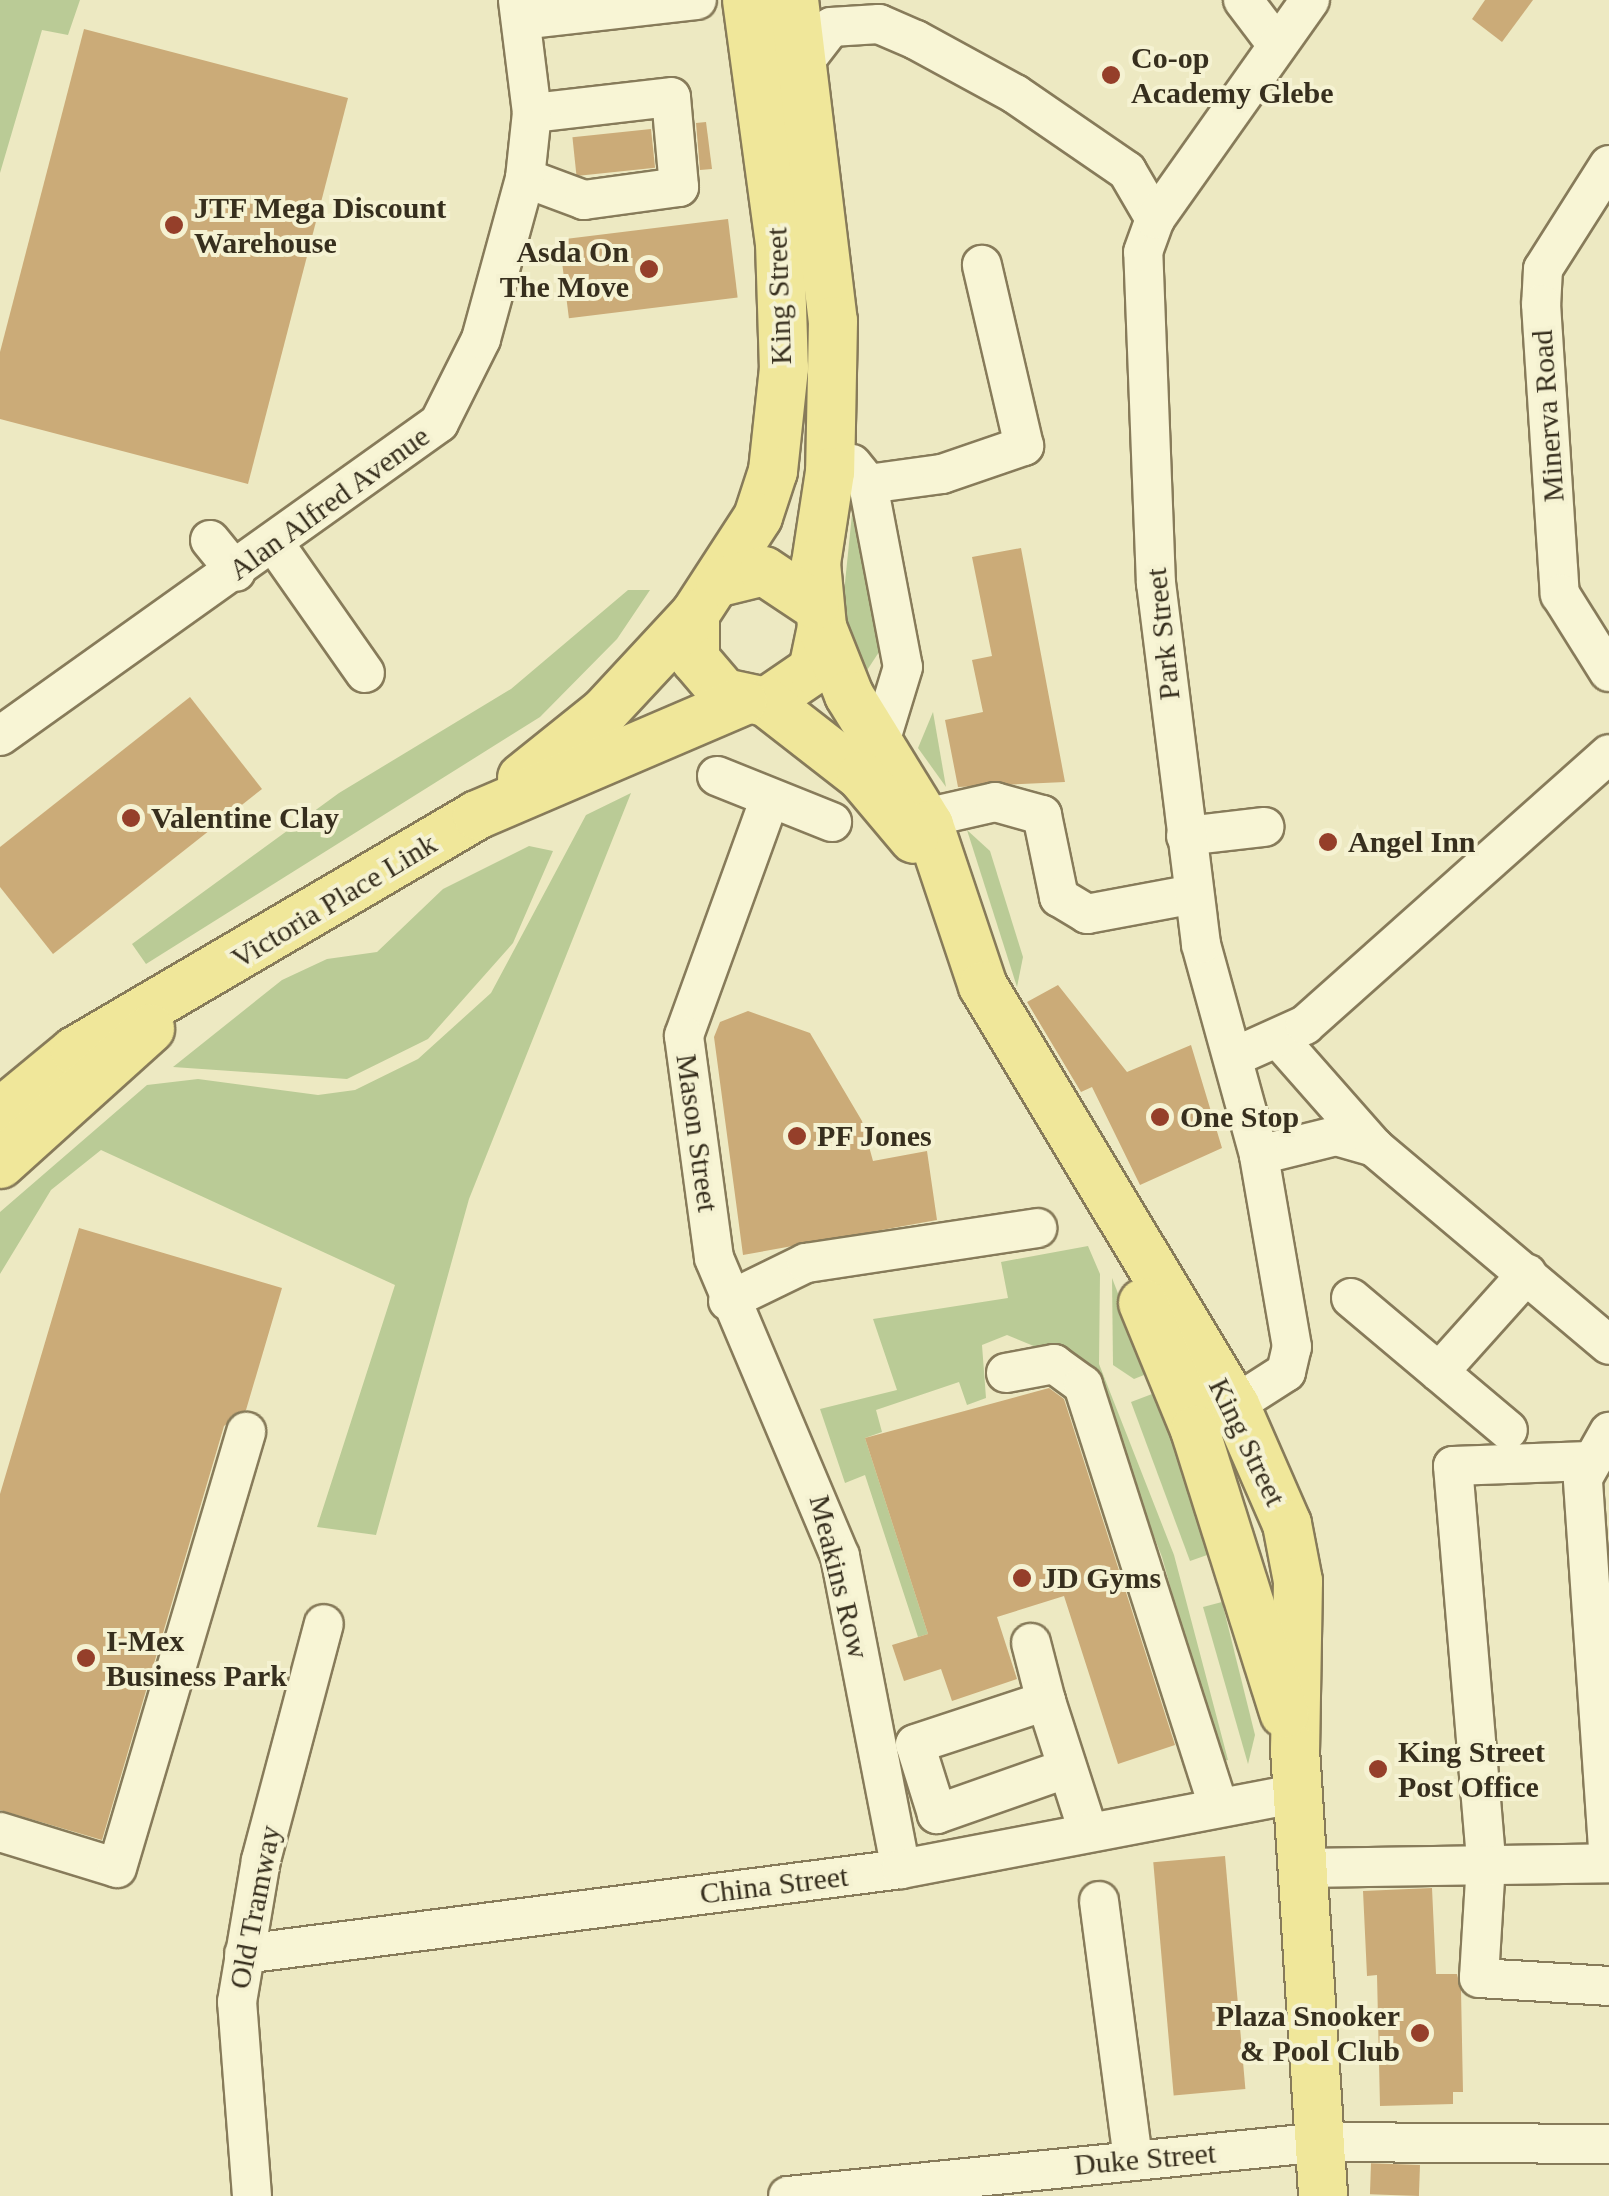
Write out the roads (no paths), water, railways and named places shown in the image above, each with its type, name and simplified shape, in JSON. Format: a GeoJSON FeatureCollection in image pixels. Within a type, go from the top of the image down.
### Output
{"type":"FeatureCollection","features":[{"type":"Feature","properties":{"kind":"main road","name":"King Street"},"geometry":{"type":"LineString","coordinates":[[748,0],[780,243],[784,368],[773,471],[708,598],[694,659],[706,678],[755,702],[861,776],[946,882]]}},
{"type":"Feature","properties":{"kind":"main road","name":"King Street"},"geometry":{"type":"LineString","coordinates":[[755,702],[814,670],[831,438],[833,321],[794,0]]}},
{"type":"Feature","properties":{"kind":"main road"},"geometry":{"type":"LineString","coordinates":[[708,598],[764,571],[818,616]]}},
{"type":"Feature","properties":{"kind":"main road","name":"Victoria Place Link"},"geometry":{"type":"LineString","coordinates":[[0,1112],[76,1051],[192,988],[477,814],[604,712],[708,598]]}},
{"type":"Feature","properties":{"kind":"main road","name":"King Street"},"geometry":{"type":"LineString","coordinates":[[818,616],[849,695],[881,739],[926,818],[983,986],[1086,1169],[1235,1405],[1287,1524],[1298,1582],[1298,1771],[1323,2196]]}},
{"type":"Feature","properties":{"kind":"main road","name":"Victoria Place Link"},"geometry":{"type":"LineString","coordinates":[[477,814],[755,702]]}},
{"type":"Feature","properties":{"kind":"main road","name":"Victoria Place Link"},"geometry":{"type":"LineString","coordinates":[[0,1164],[192,988]]}},
{"type":"Feature","properties":{"kind":"main road","name":"King Street"},"geometry":{"type":"LineString","coordinates":[[1086,1169],[1195,1430],[1298,1771]]}},
{"type":"Feature","properties":{"kind":"street"},"geometry":{"type":"LineString","coordinates":[[519,10],[696,0]]}},
{"type":"Feature","properties":{"kind":"street"},"geometry":{"type":"LineString","coordinates":[[1243,0],[1277,45]]}},
{"type":"Feature","properties":{"kind":"street"},"geometry":{"type":"LineString","coordinates":[[801,66],[831,27],[878,24],[916,40],[1016,94],[1127,171],[1155,219],[1310,0]]}},
{"type":"Feature","properties":{"kind":"street","name":"Alan Alfred Avenue"},"geometry":{"type":"LineString","coordinates":[[0,736],[276,546],[439,423],[481,338],[526,178],[532,113],[519,10]]}},
{"type":"Feature","properties":{"kind":"street"},"geometry":{"type":"LineString","coordinates":[[526,178],[584,200],[679,187],[671,97],[532,113]]}},
{"type":"Feature","properties":{"kind":"street","name":"Minerva Road"},"geometry":{"type":"LineString","coordinates":[[1609,165],[1543,270],[1540,304],[1560,594],[1609,672]]}},
{"type":"Feature","properties":{"kind":"street","name":"Park Street"},"geometry":{"type":"LineString","coordinates":[[1155,219],[1143,252],[1141,352],[1156,584],[1186,836],[1194,894],[1259,1155],[1292,1347],[1286,1372],[1195,1430]]}},
{"type":"Feature","properties":{"kind":"street"},"geometry":{"type":"LineString","coordinates":[[868,484],[942,474],[1024,446],[982,265]]}},
{"type":"Feature","properties":{"kind":"street"},"geometry":{"type":"LineString","coordinates":[[831,438],[868,484],[903,667],[881,739]]}},
{"type":"Feature","properties":{"kind":"street"},"geometry":{"type":"LineString","coordinates":[[210,540],[236,572]]}},
{"type":"Feature","properties":{"kind":"street"},"geometry":{"type":"LineString","coordinates":[[276,546],[366,673]]}},
{"type":"Feature","properties":{"kind":"street"},"geometry":{"type":"LineString","coordinates":[[1236,1056],[1304,1025],[1609,754]]}},
{"type":"Feature","properties":{"kind":"street"},"geometry":{"type":"LineString","coordinates":[[716,776],[832,822]]}},
{"type":"Feature","properties":{"kind":"street","name":"Mason Street"},"geometry":{"type":"LineString","coordinates":[[728,1301],[714,1258],[684,1036],[770,798]]}},
{"type":"Feature","properties":{"kind":"street"},"geometry":{"type":"LineString","coordinates":[[926,818],[995,802],[1042,815],[1059,897],[1087,914],[1194,894]]}},
{"type":"Feature","properties":{"kind":"street"},"geometry":{"type":"LineString","coordinates":[[1186,836],[1264,827]]}},
{"type":"Feature","properties":{"kind":"street"},"geometry":{"type":"LineString","coordinates":[[1278,1038],[1374,1146],[1609,1345]]}},
{"type":"Feature","properties":{"kind":"street"},"geometry":{"type":"LineString","coordinates":[[1259,1155],[1336,1136],[1374,1146]]}},
{"type":"Feature","properties":{"kind":"street"},"geometry":{"type":"LineString","coordinates":[[728,1301],[806,1263],[1037,1228]]}},
{"type":"Feature","properties":{"kind":"street"},"geometry":{"type":"LineString","coordinates":[[1439,1372],[1526,1274]]}},
{"type":"Feature","properties":{"kind":"street"},"geometry":{"type":"LineString","coordinates":[[1351,1298],[1508,1430]]}},
{"type":"Feature","properties":{"kind":"street","name":"Meakins Row"},"geometry":{"type":"LineString","coordinates":[[728,1301],[805,1457],[840,1556],[901,1868]]}},
{"type":"Feature","properties":{"kind":"street"},"geometry":{"type":"LineString","coordinates":[[1006,1373],[1054,1364],[1083,1385],[1218,1806]]}},
{"type":"Feature","properties":{"kind":"street"},"geometry":{"type":"LineString","coordinates":[[0,1832],[117,1868],[246,1432]]}},
{"type":"Feature","properties":{"kind":"street"},"geometry":{"type":"LineString","coordinates":[[1306,1868],[1486,1863],[1609,1863],[1598,1466],[1453,1466],[1486,1863],[1479,1978],[1609,1986]]}},
{"type":"Feature","properties":{"kind":"street","name":"Old Tramway"},"geometry":{"type":"LineString","coordinates":[[252,2196],[237,2070],[244,1954],[324,1624]]}},
{"type":"Feature","properties":{"kind":"street"},"geometry":{"type":"LineString","coordinates":[[1031,1643],[1065,1769],[1088,1831]]}},
{"type":"Feature","properties":{"kind":"street"},"geometry":{"type":"LineString","coordinates":[[1046,1701],[915,1744],[929,1807],[950,1812],[1065,1769]]}},
{"type":"Feature","properties":{"kind":"street","name":"China Street"},"geometry":{"type":"LineString","coordinates":[[244,1954],[901,1868],[1218,1806],[1298,1771]]}},
{"type":"Feature","properties":{"kind":"street"},"geometry":{"type":"LineString","coordinates":[[1099,1900],[1133,2161]]}},
{"type":"Feature","properties":{"kind":"street","name":"Duke Street"},"geometry":{"type":"LineString","coordinates":[[788,2196],[1009,2184],[1133,2161],[1322,2142],[1609,2144]]}},
{"type":"Feature","properties":{"kind":"place","name":"Co-op Academy Glebe"},"geometry":{"type":"Point","coordinates":[1111,75]}},
{"type":"Feature","properties":{"kind":"place","name":"JTF Mega Discount Warehouse"},"geometry":{"type":"Point","coordinates":[174,225]}},
{"type":"Feature","properties":{"kind":"place","name":"Asda On The Move"},"geometry":{"type":"Point","coordinates":[649,269]}},
{"type":"Feature","properties":{"kind":"place","name":"Valentine Clay"},"geometry":{"type":"Point","coordinates":[131,818]}},
{"type":"Feature","properties":{"kind":"place","name":"Angel Inn"},"geometry":{"type":"Point","coordinates":[1328,842]}},
{"type":"Feature","properties":{"kind":"place","name":"One Stop"},"geometry":{"type":"Point","coordinates":[1160,1117]}},
{"type":"Feature","properties":{"kind":"place","name":"PF Jones"},"geometry":{"type":"Point","coordinates":[797,1136]}},
{"type":"Feature","properties":{"kind":"place","name":"JD Gyms"},"geometry":{"type":"Point","coordinates":[1022,1578]}},
{"type":"Feature","properties":{"kind":"place","name":"I-Mex Business Park"},"geometry":{"type":"Point","coordinates":[86,1658]}},
{"type":"Feature","properties":{"kind":"place","name":"King Street Post Office"},"geometry":{"type":"Point","coordinates":[1378,1769]}},
{"type":"Feature","properties":{"kind":"place","name":"Plaza Snooker & Pool Club"},"geometry":{"type":"Point","coordinates":[1420,2033]}}]}
